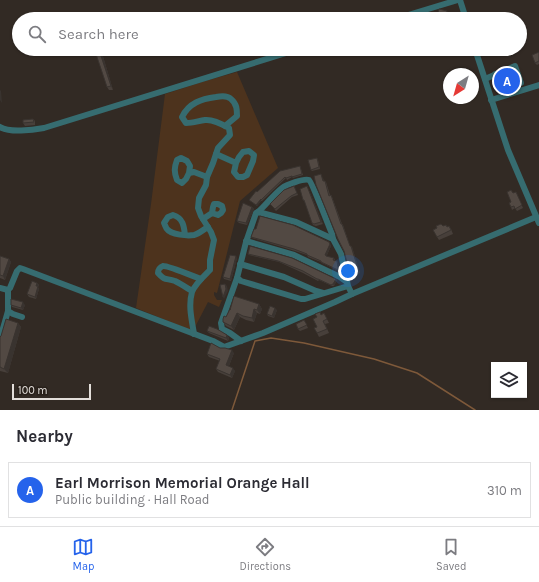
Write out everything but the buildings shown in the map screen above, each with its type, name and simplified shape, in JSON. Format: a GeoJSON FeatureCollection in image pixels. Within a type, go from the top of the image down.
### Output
{"type":"FeatureCollection","features":[{"type":"Feature","properties":{"kind":"street"},"geometry":{"type":"LineString","coordinates":[[419,12],[459,0],[463,12]]}},
{"type":"Feature","properties":{"kind":"street"},"geometry":{"type":"LineString","coordinates":[[0,126],[6,130],[30,130],[44,128],[276,56]]}},
{"type":"Feature","properties":{"kind":"street"},"geometry":{"type":"LineString","coordinates":[[0,339],[8,311],[8,290],[20,268],[213,341],[224,347],[538,220],[508,150],[477,56]]}},
{"type":"Feature","properties":{"kind":"street"},"geometry":{"type":"LineString","coordinates":[[484,78],[514,66],[521,83],[505,89],[500,88],[495,74]]}},
{"type":"Feature","properties":{"kind":"street"},"geometry":{"type":"LineString","coordinates":[[491,100],[539,85]]}},
{"type":"Feature","properties":{"kind":"street"},"geometry":{"type":"LineString","coordinates":[[194,334],[190,304],[192,292],[201,279],[210,270],[210,260],[214,240],[212,232],[203,219],[198,208],[199,198],[206,185],[207,177],[218,148],[230,135],[229,128],[225,126],[217,122],[206,120],[186,123],[182,117],[185,111],[204,98],[224,96],[230,98],[236,106],[237,116],[225,126]]}},
{"type":"Feature","properties":{"kind":"street"},"geometry":{"type":"LineString","coordinates":[[216,154],[236,163]]}},
{"type":"Feature","properties":{"kind":"street"},"geometry":{"type":"LineString","coordinates":[[189,173],[194,172],[207,177]]}},
{"type":"Feature","properties":{"kind":"street"},"geometry":{"type":"LineString","coordinates":[[241,341],[222,329],[221,323],[237,278],[246,240],[258,212],[283,188],[296,182],[308,180],[311,182],[333,239],[341,254],[347,284],[352,294]]}},
{"type":"Feature","properties":{"kind":"street"},"geometry":{"type":"LineString","coordinates":[[258,212],[296,222],[333,239]]}},
{"type":"Feature","properties":{"kind":"street"},"geometry":{"type":"LineString","coordinates":[[203,219],[212,213]]}},
{"type":"Feature","properties":{"kind":"street"},"geometry":{"type":"LineString","coordinates":[[185,235],[196,235],[208,227]]}},
{"type":"Feature","properties":{"kind":"street"},"geometry":{"type":"LineString","coordinates":[[246,240],[294,255],[340,277],[347,284]]}},
{"type":"Feature","properties":{"kind":"street"},"geometry":{"type":"LineString","coordinates":[[240,264],[284,277],[324,293]]}},
{"type":"Feature","properties":{"kind":"street"},"geometry":{"type":"LineString","coordinates":[[192,292],[174,281],[163,278],[158,273],[158,270],[163,266],[168,266],[201,279]]}},
{"type":"Feature","properties":{"kind":"street"},"geometry":{"type":"LineString","coordinates":[[237,278],[242,281],[298,299],[305,299],[347,284]]}},
{"type":"Feature","properties":{"kind":"street"},"geometry":{"type":"LineString","coordinates":[[0,288],[8,290]]}},
{"type":"Feature","properties":{"kind":"street"},"geometry":{"type":"LineString","coordinates":[[8,311],[22,317]]}},
{"type":"Feature","properties":{"kind":"shaded area"},"geometry":{"type":"Polygon","coordinates":[[[237,72],[278,168],[240,201],[217,293],[214,292],[217,300],[222,300],[219,307],[208,302],[194,329],[190,330],[136,308],[165,94],[237,72]]]}},
{"type":"Feature","properties":{"kind":"waterway"},"geometry":{"type":"LineString","coordinates":[[232,410],[255,341],[271,338],[304,343],[374,359],[417,373],[475,410]]}},
{"type":"Feature","properties":{"kind":"place","name":"Earl Morrison Memorial Orange Hall"},"geometry":{"type":"Point","coordinates":[507,81]}}]}
